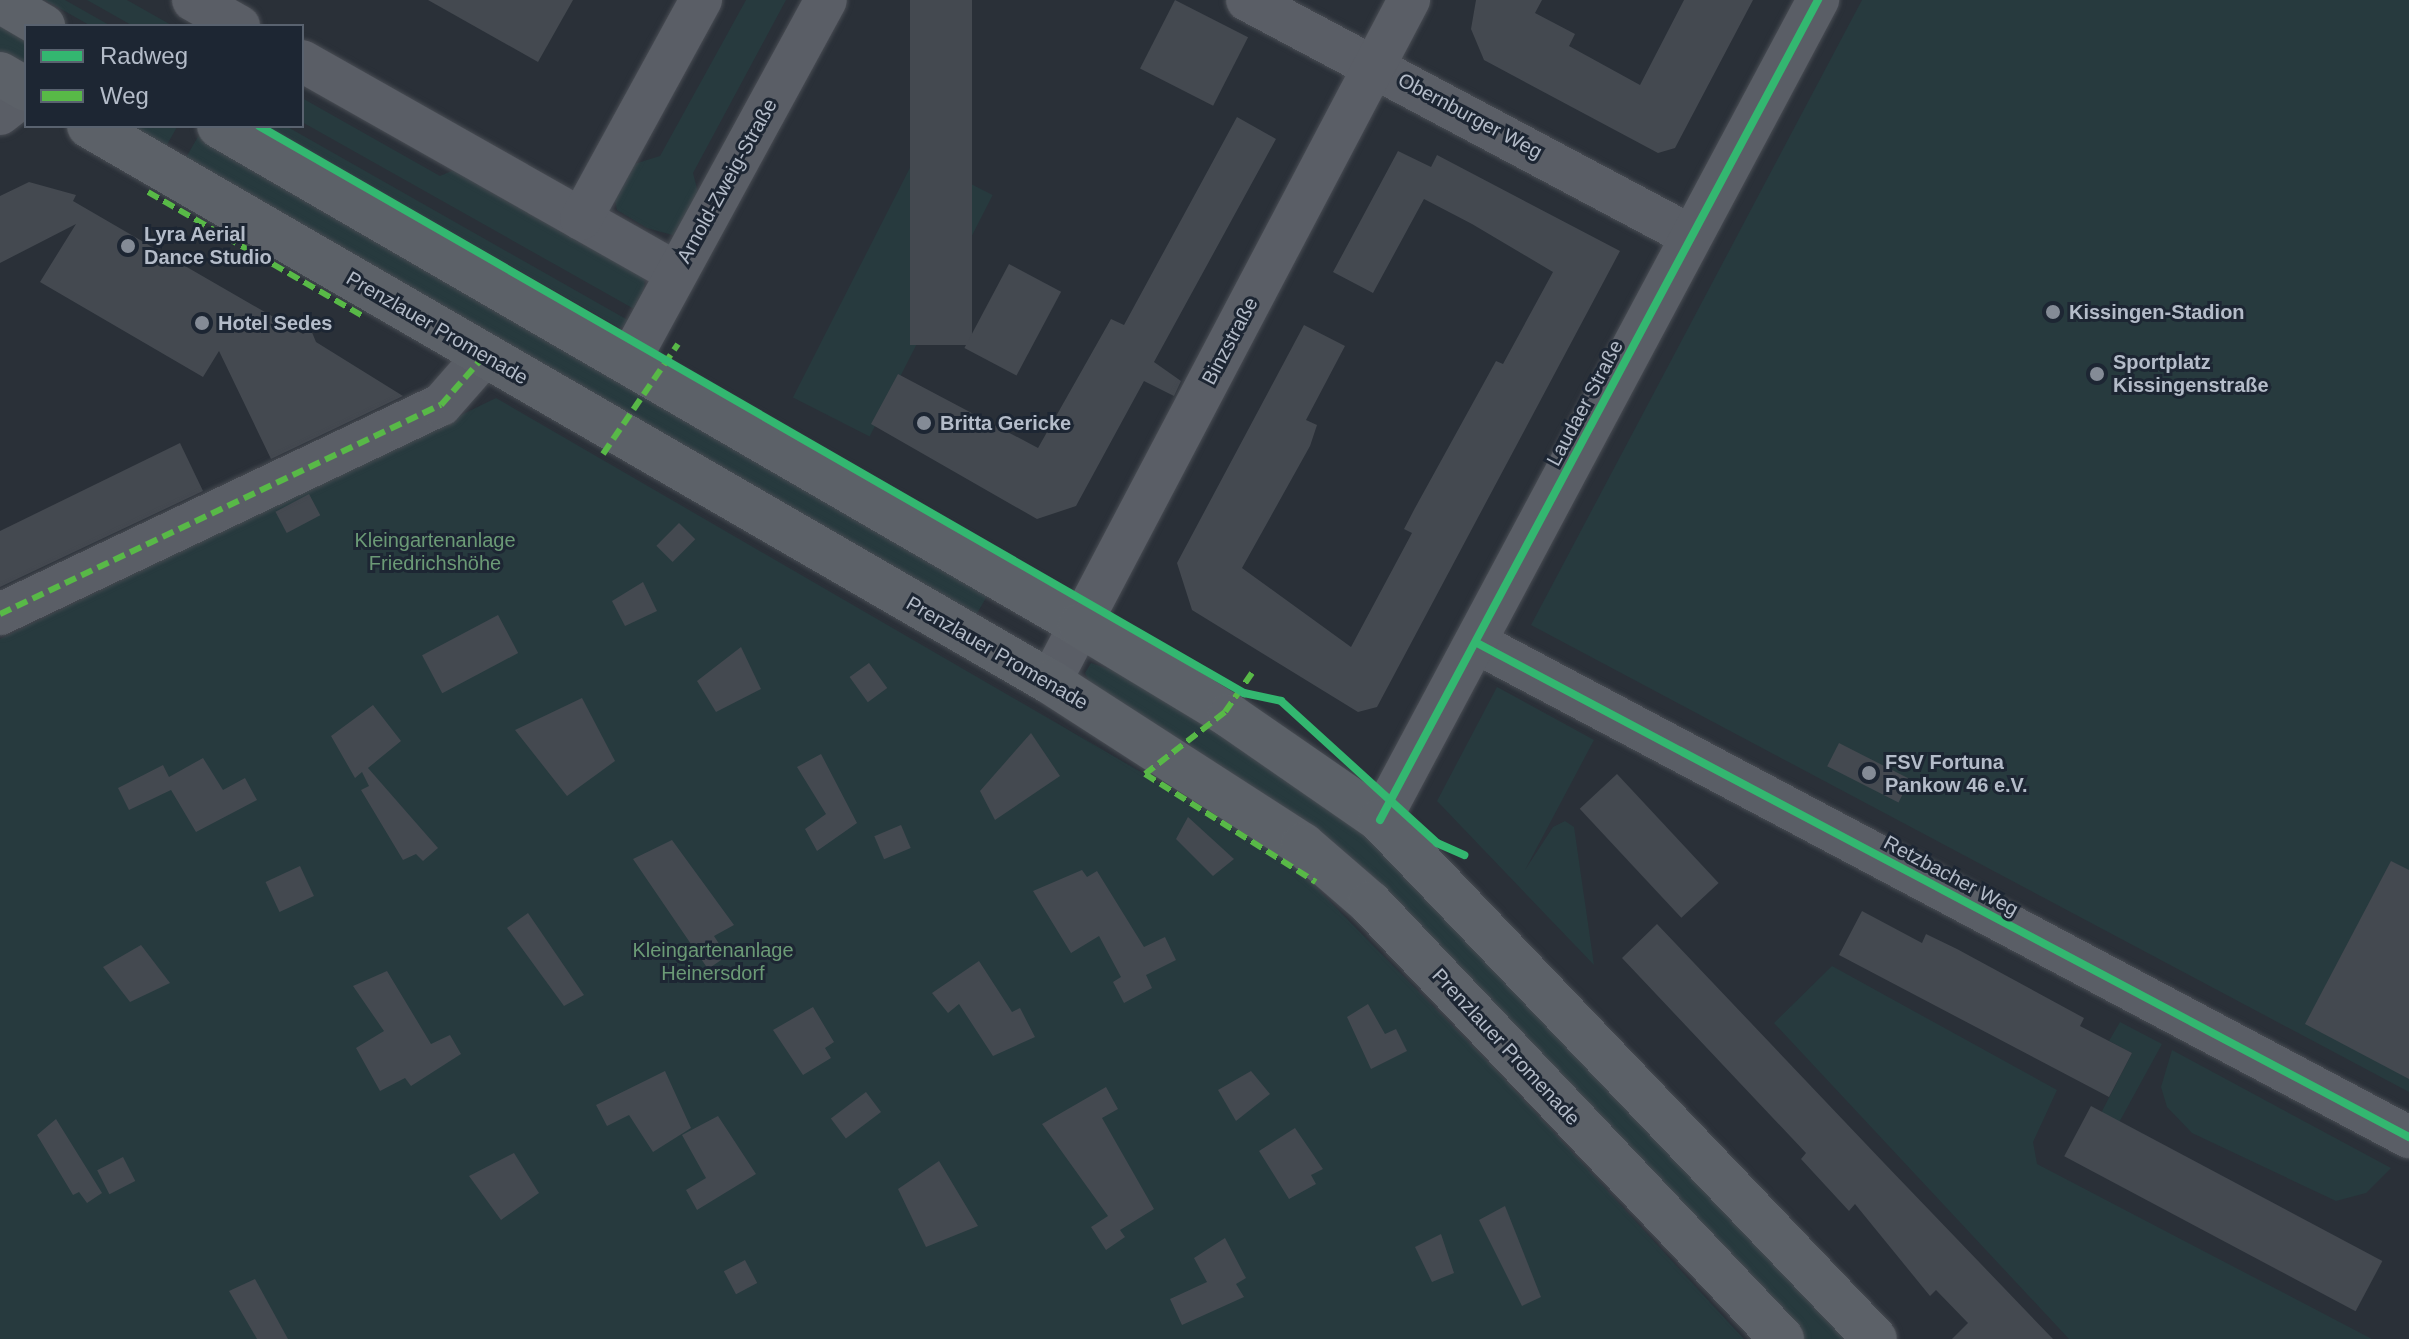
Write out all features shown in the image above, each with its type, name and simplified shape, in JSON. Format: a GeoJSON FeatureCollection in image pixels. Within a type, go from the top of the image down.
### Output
{"type":"FeatureCollection","features":[{"type":"Feature","properties":{"kind":"main road"},"geometry":{"type":"LineString","coordinates":[[0,1],[40,24]]}},
{"type":"Feature","properties":{"kind":"main road"},"geometry":{"type":"LineString","coordinates":[[0,74],[24,90]]}},
{"type":"Feature","properties":{"kind":"main road","name":"Prenzlauer Promenade"},"geometry":{"type":"LineString","coordinates":[[92,128],[1050,682],[1245,803],[1339,872],[1782,1339]]}},
{"type":"Feature","properties":{"kind":"main road"},"geometry":{"type":"LineString","coordinates":[[222,128],[1080,625],[1230,716],[1380,820],[1875,1339]]}},
{"type":"Feature","properties":{"kind":"street"},"geometry":{"type":"LineString","coordinates":[[193,0],[235,24]]}},
{"type":"Feature","properties":{"kind":"street"},"geometry":{"type":"LineString","coordinates":[[581,219],[701,0]]}},
{"type":"Feature","properties":{"kind":"street","name":"Arnold-Zweig-Straße"},"geometry":{"type":"LineString","coordinates":[[628,363],[826,0]]}},
{"type":"Feature","properties":{"kind":"street","name":"Obernburger Weg"},"geometry":{"type":"LineString","coordinates":[[1247,0],[1375,65],[1691,236]]}},
{"type":"Feature","properties":{"kind":"street","name":"Binzstraße"},"geometry":{"type":"LineString","coordinates":[[1050,682],[1409,0]]}},
{"type":"Feature","properties":{"kind":"street","name":"Laudaer Straße"},"geometry":{"type":"LineString","coordinates":[[1380,820],[1818,0]]}},
{"type":"Feature","properties":{"kind":"street"},"geometry":{"type":"LineString","coordinates":[[304,62],[676,273]]}},
{"type":"Feature","properties":{"kind":"street"},"geometry":{"type":"LineString","coordinates":[[0,114],[24,93]]}},
{"type":"Feature","properties":{"kind":"street"},"geometry":{"type":"LineString","coordinates":[[0,614],[441,405],[484,356]]}},
{"type":"Feature","properties":{"kind":"street","name":"Retzbacher Weg"},"geometry":{"type":"LineString","coordinates":[[1477,643],[2409,1137]]}},
{"type":"Feature","properties":{"kind":"green space"},"geometry":{"type":"Polygon","coordinates":[[[45,0],[65,0],[107,24],[87,24],[45,0]]]}},
{"type":"Feature","properties":{"kind":"green space"},"geometry":{"type":"Polygon","coordinates":[[[87,0],[127,0],[169,24],[129,24],[87,0]]]}},
{"type":"Feature","properties":{"kind":"green space"},"geometry":{"type":"Polygon","coordinates":[[[746,0],[786,0],[693,173],[699,197],[676,236],[647,228],[617,210],[614,195],[631,165],[660,156],[746,0]]]}},
{"type":"Feature","properties":{"kind":"green space","name":"Kissingen-Stadion"},"geometry":{"type":"Polygon","coordinates":[[[1862,0],[2409,0],[2409,1092],[1531,625],[1862,0]]]}},
{"type":"Feature","properties":{"kind":"green space"},"geometry":{"type":"Polygon","coordinates":[[[0,23],[24,37],[24,66],[0,52],[0,23]]]}},
{"type":"Feature","properties":{"kind":"green space"},"geometry":{"type":"Polygon","coordinates":[[[304,99],[440,176],[467,164],[645,275],[643,314],[304,123],[304,99]]]}},
{"type":"Feature","properties":{"kind":"green space"},"geometry":{"type":"Polygon","coordinates":[[[126,128],[176,128],[164,150],[126,128]]]}},
{"type":"Feature","properties":{"kind":"green space"},"geometry":{"type":"Polygon","coordinates":[[[270,128],[290,128],[633,323],[620,328],[270,128]]]}},
{"type":"Feature","properties":{"kind":"green space"},"geometry":{"type":"Polygon","coordinates":[[[199,135],[990,591],[973,620],[182,164],[199,135]]]}},
{"type":"Feature","properties":{"kind":"green space"},"geometry":{"type":"Polygon","coordinates":[[[916,156],[993,195],[870,437],[793,397],[916,156]]]}},
{"type":"Feature","properties":{"kind":"green space","name":"Kleingartenanlage Heinersdorf"},"geometry":{"type":"Polygon","coordinates":[[[496,398],[1284,855],[1496,1070],[1744,1339],[0,1339],[0,639],[496,398]]]}},
{"type":"Feature","properties":{"kind":"green space"},"geometry":{"type":"Polygon","coordinates":[[[1091,663],[1132,677],[1382,842],[1855,1339],[1803,1339],[1349,865],[1090,683],[1085,673],[1091,663]]]}},
{"type":"Feature","properties":{"kind":"green space"},"geometry":{"type":"Polygon","coordinates":[[[1497,687],[1594,740],[1525,870],[1553,827],[1565,821],[1574,827],[1594,965],[1437,801],[1497,687]]]}},
{"type":"Feature","properties":{"kind":"green space"},"geometry":{"type":"Polygon","coordinates":[[[1832,966],[2057,1090],[2033,1142],[2037,1164],[2372,1339],[2069,1339],[1774,1023],[1832,966]]]}},
{"type":"Feature","properties":{"kind":"green space"},"geometry":{"type":"Polygon","coordinates":[[[2120,1022],[2162,1044],[2116,1128],[2098,1119],[2132,1053],[2109,1041],[2120,1022]]]}},
{"type":"Feature","properties":{"kind":"green space"},"geometry":{"type":"Polygon","coordinates":[[[2172,1050],[2391,1168],[2366,1193],[2336,1201],[2192,1133],[2167,1107],[2161,1087],[2172,1050]]]}},
{"type":"Feature","properties":{"kind":"building"},"geometry":{"type":"Polygon","coordinates":[[[428,0],[573,0],[538,62],[428,0]]]}},
{"type":"Feature","properties":{"kind":"building"},"geometry":{"type":"Polygon","coordinates":[[[910,0],[972,0],[972,345],[910,345],[910,0]]]}},
{"type":"Feature","properties":{"kind":"building"},"geometry":{"type":"Polygon","coordinates":[[[1175,0],[1248,37],[1213,106],[1140,69],[1175,0]]]}},
{"type":"Feature","properties":{"kind":"building"},"geometry":{"type":"Polygon","coordinates":[[[1476,0],[1542,0],[1535,13],[1575,34],[1569,46],[1640,85],[1684,0],[1753,0],[1675,148],[1658,153],[1484,60],[1471,29],[1476,0]]]}},
{"type":"Feature","properties":{"kind":"building"},"geometry":{"type":"Polygon","coordinates":[[[1237,117],[1276,139],[1154,362],[1181,381],[1174,396],[1144,381],[1076,506],[1037,519],[871,424],[898,374],[1038,448],[1111,319],[1124,325],[1237,117]]]}},
{"type":"Feature","properties":{"kind":"building"},"geometry":{"type":"Polygon","coordinates":[[[1398,151],[1431,167],[1437,155],[1620,251],[1377,707],[1358,712],[1192,610],[1177,563],[1304,325],[1345,346],[1306,420],[1317,425],[1310,446],[1242,568],[1351,647],[1412,533],[1404,529],[1415,508],[1496,361],[1503,364],[1553,272],[1424,199],[1373,293],[1333,272],[1398,151]]]}},
{"type":"Feature","properties":{"kind":"building"},"geometry":{"type":"Polygon","coordinates":[[[29,182],[76,195],[73,201],[303,334],[311,330],[316,342],[403,396],[271,459],[219,351],[203,377],[40,282],[76,224],[0,263],[0,196],[29,182]]]}},
{"type":"Feature","properties":{"kind":"building"},"geometry":{"type":"Polygon","coordinates":[[[1009,264],[1061,292],[1016,376],[964,348],[1009,264]]]}},
{"type":"Feature","properties":{"kind":"building"},"geometry":{"type":"Polygon","coordinates":[[[180,443],[203,491],[0,587],[0,531],[180,443]]]}},
{"type":"Feature","properties":{"kind":"building"},"geometry":{"type":"Polygon","coordinates":[[[309,494],[320,515],[287,533],[275,512],[309,494]]]}},
{"type":"Feature","properties":{"kind":"building"},"geometry":{"type":"Polygon","coordinates":[[[679,523],[695,539],[673,562],[656,546],[679,523]]]}},
{"type":"Feature","properties":{"kind":"building"},"geometry":{"type":"Polygon","coordinates":[[[643,582],[657,611],[625,626],[612,601],[643,582]]]}},
{"type":"Feature","properties":{"kind":"building"},"geometry":{"type":"Polygon","coordinates":[[[498,615],[518,653],[442,693],[422,655],[498,615]]]}},
{"type":"Feature","properties":{"kind":"building"},"geometry":{"type":"Polygon","coordinates":[[[741,647],[761,689],[716,712],[697,681],[741,647]]]}},
{"type":"Feature","properties":{"kind":"building"},"geometry":{"type":"Polygon","coordinates":[[[869,663],[887,688],[868,702],[850,677],[869,663]]]}},
{"type":"Feature","properties":{"kind":"building"},"geometry":{"type":"Polygon","coordinates":[[[582,698],[615,761],[567,796],[515,730],[582,698]]]}},
{"type":"Feature","properties":{"kind":"building"},"geometry":{"type":"Polygon","coordinates":[[[373,705],[401,741],[368,768],[438,848],[423,861],[416,854],[403,860],[361,790],[369,786],[362,772],[355,778],[331,736],[373,705]]]}},
{"type":"Feature","properties":{"kind":"building"},"geometry":{"type":"Polygon","coordinates":[[[1031,733],[1060,776],[995,820],[980,791],[1031,733]]]}},
{"type":"Feature","properties":{"kind":"building","name":"FSV Fortuna Pankow 46 e.V."},"geometry":{"type":"Polygon","coordinates":[[[1839,743],[1910,779],[1898,802],[1827,766],[1839,743]]]}},
{"type":"Feature","properties":{"kind":"building"},"geometry":{"type":"Polygon","coordinates":[[[821,754],[857,823],[817,851],[805,829],[826,814],[797,767],[821,754]]]}},
{"type":"Feature","properties":{"kind":"building"},"geometry":{"type":"Polygon","coordinates":[[[203,758],[223,790],[245,778],[257,800],[196,832],[171,790],[129,810],[118,788],[163,765],[169,777],[203,758]]]}},
{"type":"Feature","properties":{"kind":"building"},"geometry":{"type":"Polygon","coordinates":[[[1617,774],[1719,883],[1681,918],[1580,809],[1617,774]]]}},
{"type":"Feature","properties":{"kind":"building"},"geometry":{"type":"Polygon","coordinates":[[[1188,817],[1234,859],[1213,876],[1176,839],[1188,817]]]}},
{"type":"Feature","properties":{"kind":"building"},"geometry":{"type":"Polygon","coordinates":[[[901,825],[911,848],[884,859],[874,836],[901,825]]]}},
{"type":"Feature","properties":{"kind":"building"},"geometry":{"type":"Polygon","coordinates":[[[672,840],[734,925],[714,936],[727,956],[708,969],[633,859],[672,840]]]}},
{"type":"Feature","properties":{"kind":"building"},"geometry":{"type":"Polygon","coordinates":[[[2391,861],[2409,870],[2409,1079],[2305,1024],[2391,861]]]}},
{"type":"Feature","properties":{"kind":"building"},"geometry":{"type":"Polygon","coordinates":[[[300,866],[314,896],[280,912],[266,882],[300,866]]]}},
{"type":"Feature","properties":{"kind":"building"},"geometry":{"type":"Polygon","coordinates":[[[1082,870],[1087,877],[1097,871],[1144,947],[1165,937],[1176,960],[1146,975],[1152,988],[1124,1003],[1113,982],[1121,977],[1099,936],[1071,953],[1033,891],[1082,870]]]}},
{"type":"Feature","properties":{"kind":"building"},"geometry":{"type":"Polygon","coordinates":[[[1862,911],[1922,943],[1926,934],[1957,949],[2084,1018],[2080,1026],[2132,1053],[2109,1097],[1839,955],[1862,911]]]}},
{"type":"Feature","properties":{"kind":"building"},"geometry":{"type":"Polygon","coordinates":[[[528,913],[584,995],[564,1006],[507,928],[528,913]]]}},
{"type":"Feature","properties":{"kind":"building"},"geometry":{"type":"Polygon","coordinates":[[[1657,924],[2053,1339],[1952,1339],[1968,1323],[1936,1290],[1930,1296],[1855,1204],[1849,1211],[1801,1159],[1806,1153],[1622,958],[1657,924]]]}},
{"type":"Feature","properties":{"kind":"building"},"geometry":{"type":"Polygon","coordinates":[[[141,945],[170,983],[130,1002],[103,967],[141,945]]]}},
{"type":"Feature","properties":{"kind":"building"},"geometry":{"type":"Polygon","coordinates":[[[979,961],[1012,1012],[1020,1008],[1035,1037],[993,1056],[959,1004],[948,1013],[932,993],[979,961]]]}},
{"type":"Feature","properties":{"kind":"building"},"geometry":{"type":"Polygon","coordinates":[[[387,971],[431,1044],[450,1035],[461,1054],[411,1086],[405,1078],[380,1091],[356,1048],[384,1031],[353,986],[387,971]]]}},
{"type":"Feature","properties":{"kind":"building"},"geometry":{"type":"Polygon","coordinates":[[[1368,1004],[1385,1034],[1396,1029],[1407,1051],[1371,1069],[1347,1017],[1368,1004]]]}},
{"type":"Feature","properties":{"kind":"building"},"geometry":{"type":"Polygon","coordinates":[[[813,1007],[834,1042],[825,1048],[831,1058],[803,1075],[773,1030],[813,1007]]]}},
{"type":"Feature","properties":{"kind":"building"},"geometry":{"type":"Polygon","coordinates":[[[665,1071],[691,1128],[653,1152],[629,1115],[607,1126],[596,1105],[665,1071]]]}},
{"type":"Feature","properties":{"kind":"building"},"geometry":{"type":"Polygon","coordinates":[[[1251,1071],[1270,1094],[1236,1121],[1218,1090],[1251,1071]]]}},
{"type":"Feature","properties":{"kind":"building"},"geometry":{"type":"Polygon","coordinates":[[[1106,1087],[1118,1109],[1102,1118],[1154,1209],[1120,1230],[1125,1237],[1106,1250],[1091,1227],[1108,1216],[1042,1124],[1106,1087]]]}},
{"type":"Feature","properties":{"kind":"building"},"geometry":{"type":"Polygon","coordinates":[[[866,1092],[881,1112],[846,1138],[831,1118],[866,1092]]]}},
{"type":"Feature","properties":{"kind":"building"},"geometry":{"type":"Polygon","coordinates":[[[2091,1106],[2382,1261],[2356,1311],[2064,1156],[2091,1106]]]}},
{"type":"Feature","properties":{"kind":"building"},"geometry":{"type":"Polygon","coordinates":[[[718,1116],[756,1174],[697,1210],[686,1190],[706,1178],[682,1135],[718,1116]]]}},
{"type":"Feature","properties":{"kind":"building"},"geometry":{"type":"Polygon","coordinates":[[[56,1119],[102,1193],[87,1203],[79,1192],[73,1195],[37,1135],[56,1119]]]}},
{"type":"Feature","properties":{"kind":"building"},"geometry":{"type":"Polygon","coordinates":[[[1295,1128],[1323,1169],[1311,1175],[1316,1184],[1289,1199],[1259,1151],[1295,1128]]]}},
{"type":"Feature","properties":{"kind":"building"},"geometry":{"type":"Polygon","coordinates":[[[514,1153],[539,1193],[501,1220],[469,1176],[514,1153]]]}},
{"type":"Feature","properties":{"kind":"building"},"geometry":{"type":"Polygon","coordinates":[[[123,1157],[135,1181],[109,1194],[97,1170],[123,1157]]]}},
{"type":"Feature","properties":{"kind":"building"},"geometry":{"type":"Polygon","coordinates":[[[939,1161],[978,1226],[926,1247],[898,1189],[939,1161]]]}},
{"type":"Feature","properties":{"kind":"building"},"geometry":{"type":"Polygon","coordinates":[[[1505,1206],[1541,1297],[1522,1306],[1479,1220],[1505,1206]]]}},
{"type":"Feature","properties":{"kind":"building"},"geometry":{"type":"Polygon","coordinates":[[[1441,1234],[1454,1273],[1432,1282],[1415,1247],[1441,1234]]]}},
{"type":"Feature","properties":{"kind":"building"},"geometry":{"type":"Polygon","coordinates":[[[1225,1238],[1246,1278],[1236,1284],[1244,1297],[1182,1325],[1170,1299],[1207,1282],[1194,1258],[1225,1238]]]}},
{"type":"Feature","properties":{"kind":"building"},"geometry":{"type":"Polygon","coordinates":[[[745,1260],[757,1283],[736,1294],[724,1271],[745,1260]]]}},
{"type":"Feature","properties":{"kind":"building"},"geometry":{"type":"Polygon","coordinates":[[[255,1279],[288,1339],[257,1339],[229,1291],[255,1279]]]}},
{"type":"Feature","properties":{"kind":"marked path"},"geometry":{"type":"LineString","coordinates":[[148,192],[363,316]]}},
{"type":"Feature","properties":{"kind":"marked path"},"geometry":{"type":"LineString","coordinates":[[603,454],[678,344]]}},
{"type":"Feature","properties":{"kind":"marked path"},"geometry":{"type":"LineString","coordinates":[[0,614],[441,405],[484,356]]}},
{"type":"Feature","properties":{"kind":"marked path"},"geometry":{"type":"LineString","coordinates":[[1252,673],[1225,712],[1145,774],[1316,882]]}},
{"type":"Feature","properties":{"kind":"cycle path"},"geometry":{"type":"LineString","coordinates":[[1380,820],[1818,0]]}},
{"type":"Feature","properties":{"kind":"cycle path"},"geometry":{"type":"LineString","coordinates":[[262,128],[1244,693],[1281,701],[1437,843],[1464,855]]}},
{"type":"Feature","properties":{"kind":"cycle path"},"geometry":{"type":"LineString","coordinates":[[1477,643],[2409,1137]]}},
{"type":"Feature","properties":{"kind":"place","name":"Lyra Aerial Dance Studio"},"geometry":{"type":"Point","coordinates":[128,246]}},
{"type":"Feature","properties":{"kind":"place","name":"Kissingen-Stadion"},"geometry":{"type":"Point","coordinates":[2053,312]}},
{"type":"Feature","properties":{"kind":"place","name":"Hotel Sedes"},"geometry":{"type":"Point","coordinates":[202,323]}},
{"type":"Feature","properties":{"kind":"place","name":"Sportplatz Kissingenstraße"},"geometry":{"type":"Point","coordinates":[2097,374]}},
{"type":"Feature","properties":{"kind":"place","name":"Britta Gericke"},"geometry":{"type":"Point","coordinates":[924,423]}},
{"type":"Feature","properties":{"kind":"place","name":"FSV Fortuna Pankow 46 e.V."},"geometry":{"type":"Point","coordinates":[1869,773]}},
{"type":"Feature","properties":{"kind":"park label","name":"Kleingartenanlage Friedrichshöhe"},"geometry":{"type":"Point","coordinates":[435,552]}}]}
